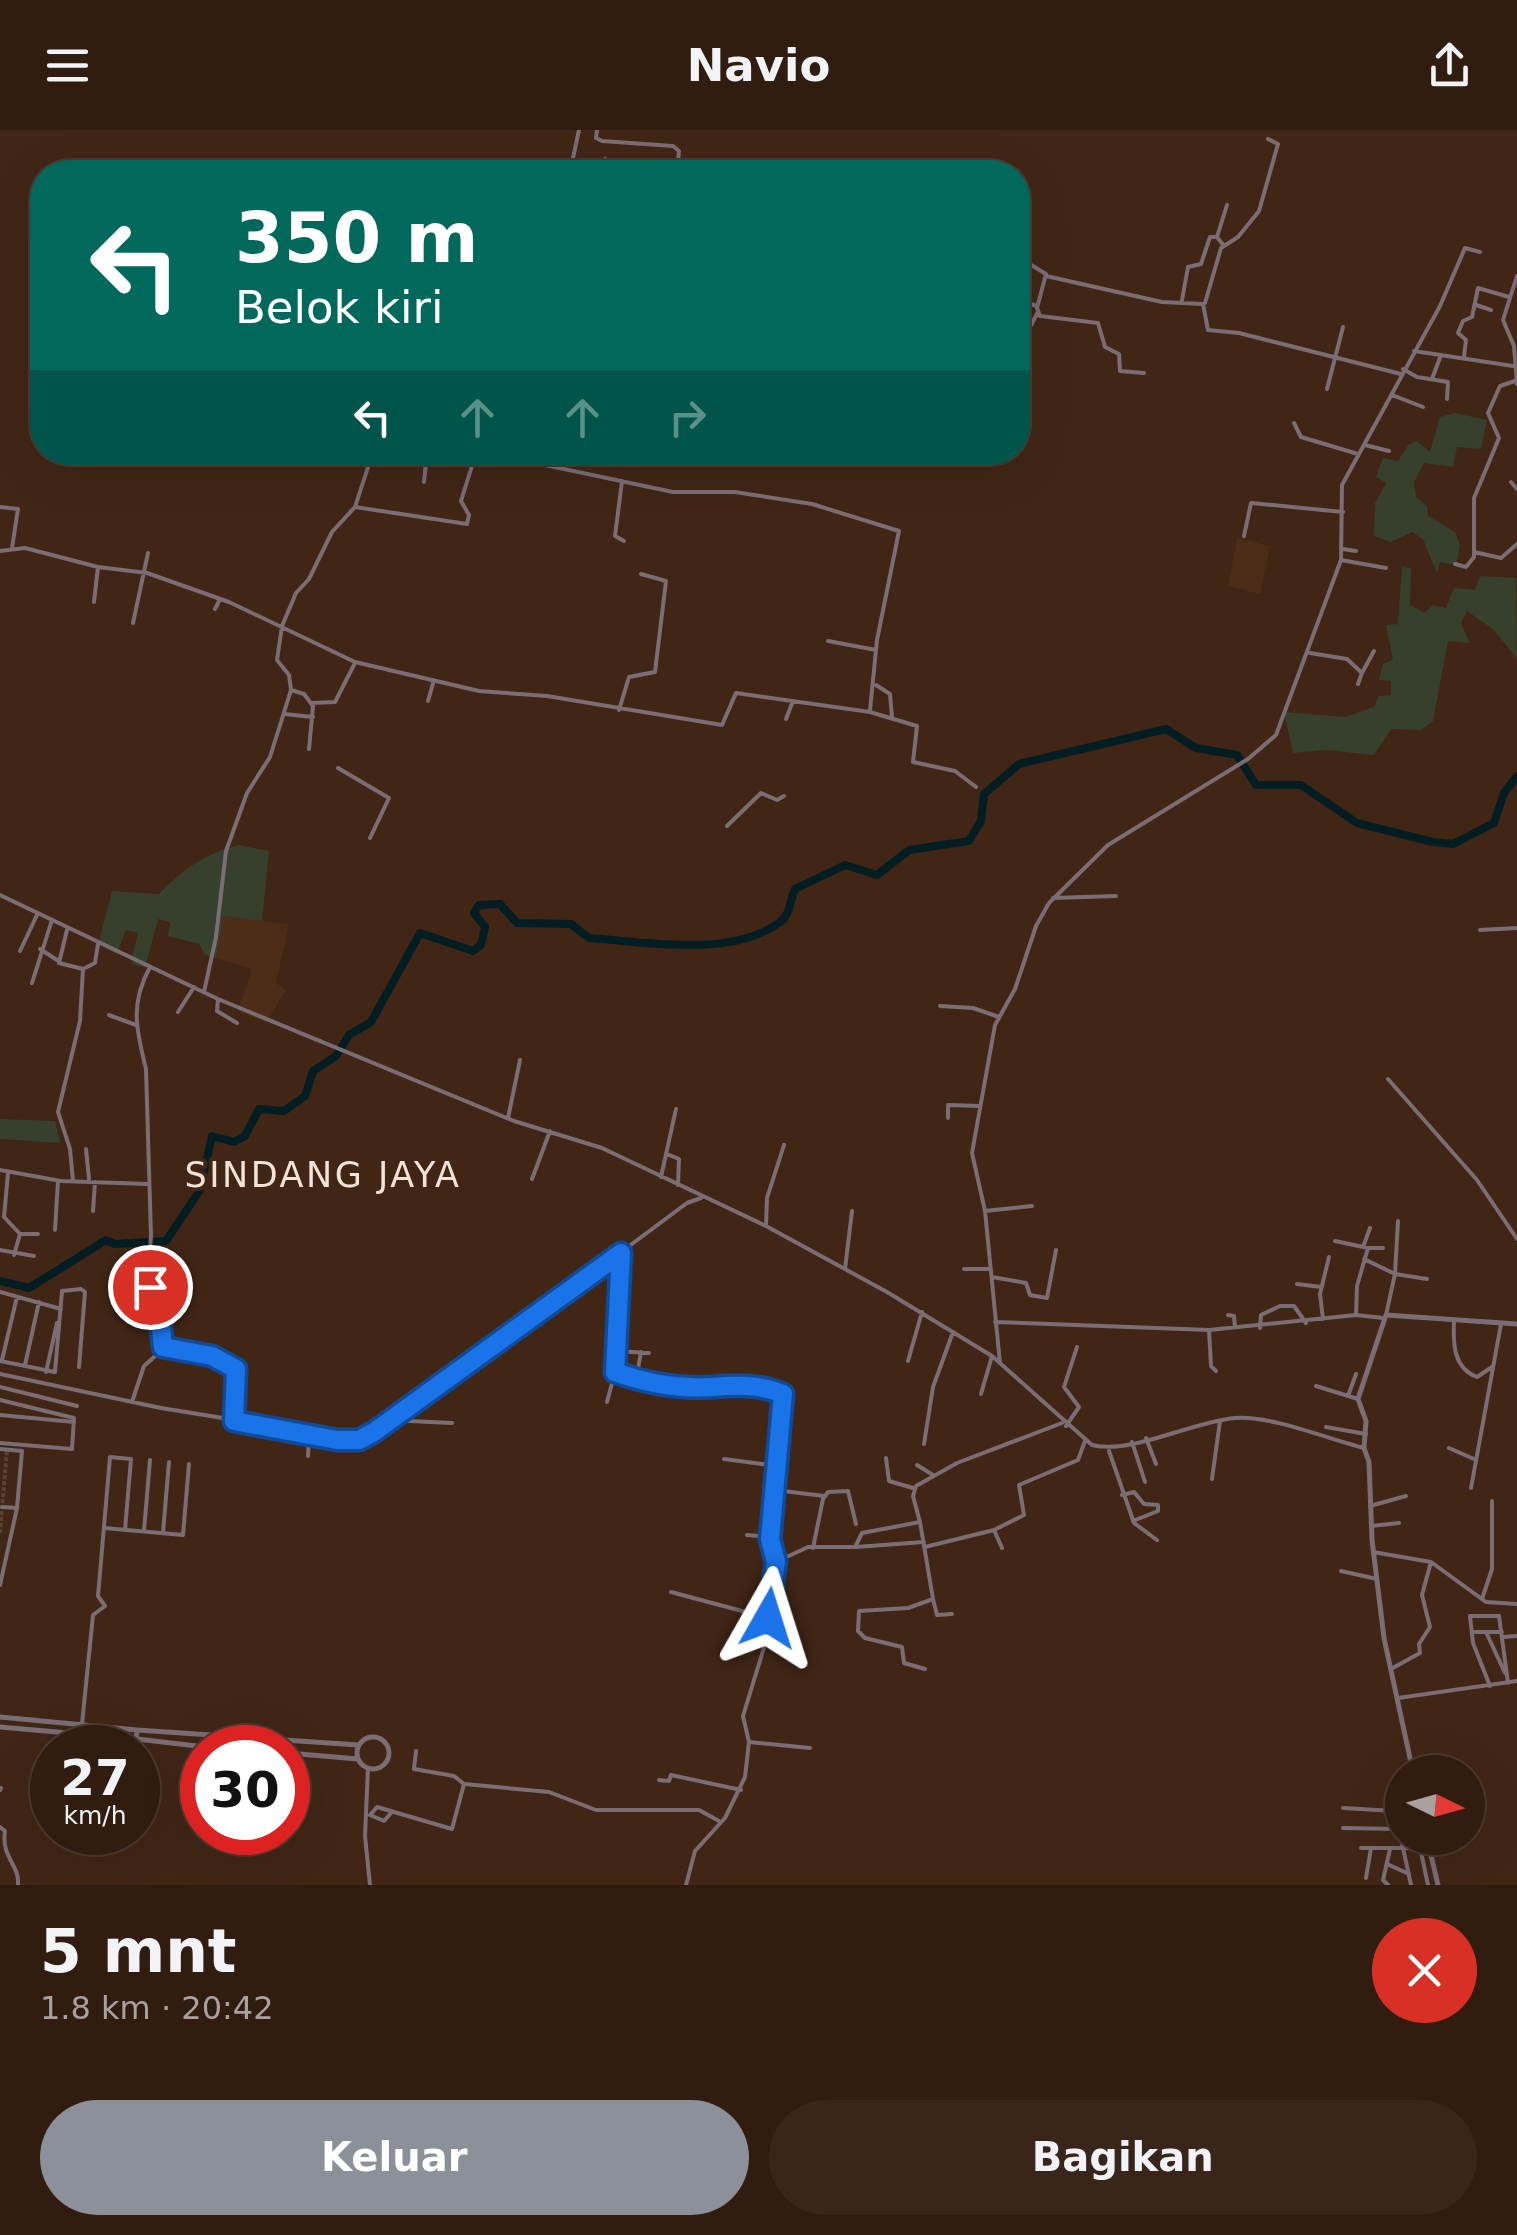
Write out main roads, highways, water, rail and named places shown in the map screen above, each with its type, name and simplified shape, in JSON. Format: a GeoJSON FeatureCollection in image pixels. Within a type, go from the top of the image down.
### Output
{"type":"FeatureCollection","features":[{"type":"Feature","properties":{"kind":"waterway"},"geometry":{"type":"LineString","coordinates":[[0,1281],[29,1288],[106,1240],[115,1244],[166,1241],[200,1190],[212,1136],[234,1142],[245,1136],[259,1109],[284,1111],[305,1096],[313,1071],[336,1056],[349,1035],[371,1022],[420,933],[473,951],[481,945],[485,927],[474,913],[479,905],[500,904],[517,923],[571,924],[589,938],[687,945],[736,941],[779,923],[788,912],[795,889],[845,865],[877,875],[909,850],[969,841],[981,821],[984,794],[1019,764],[1166,729],[1196,748],[1237,755],[1256,785],[1301,785],[1357,823],[1433,842],[1453,844],[1494,823],[1504,793],[1517,776]]}},
{"type":"Feature","properties":{"kind":"tunnel"},"geometry":{"type":"LineString","coordinates":[[0,1533],[7,1449]]}},
{"type":"Feature","properties":{"kind":"district","name":"SINDANG JAYA"},"geometry":{"type":"Point","coordinates":[323,1175]}}]}
